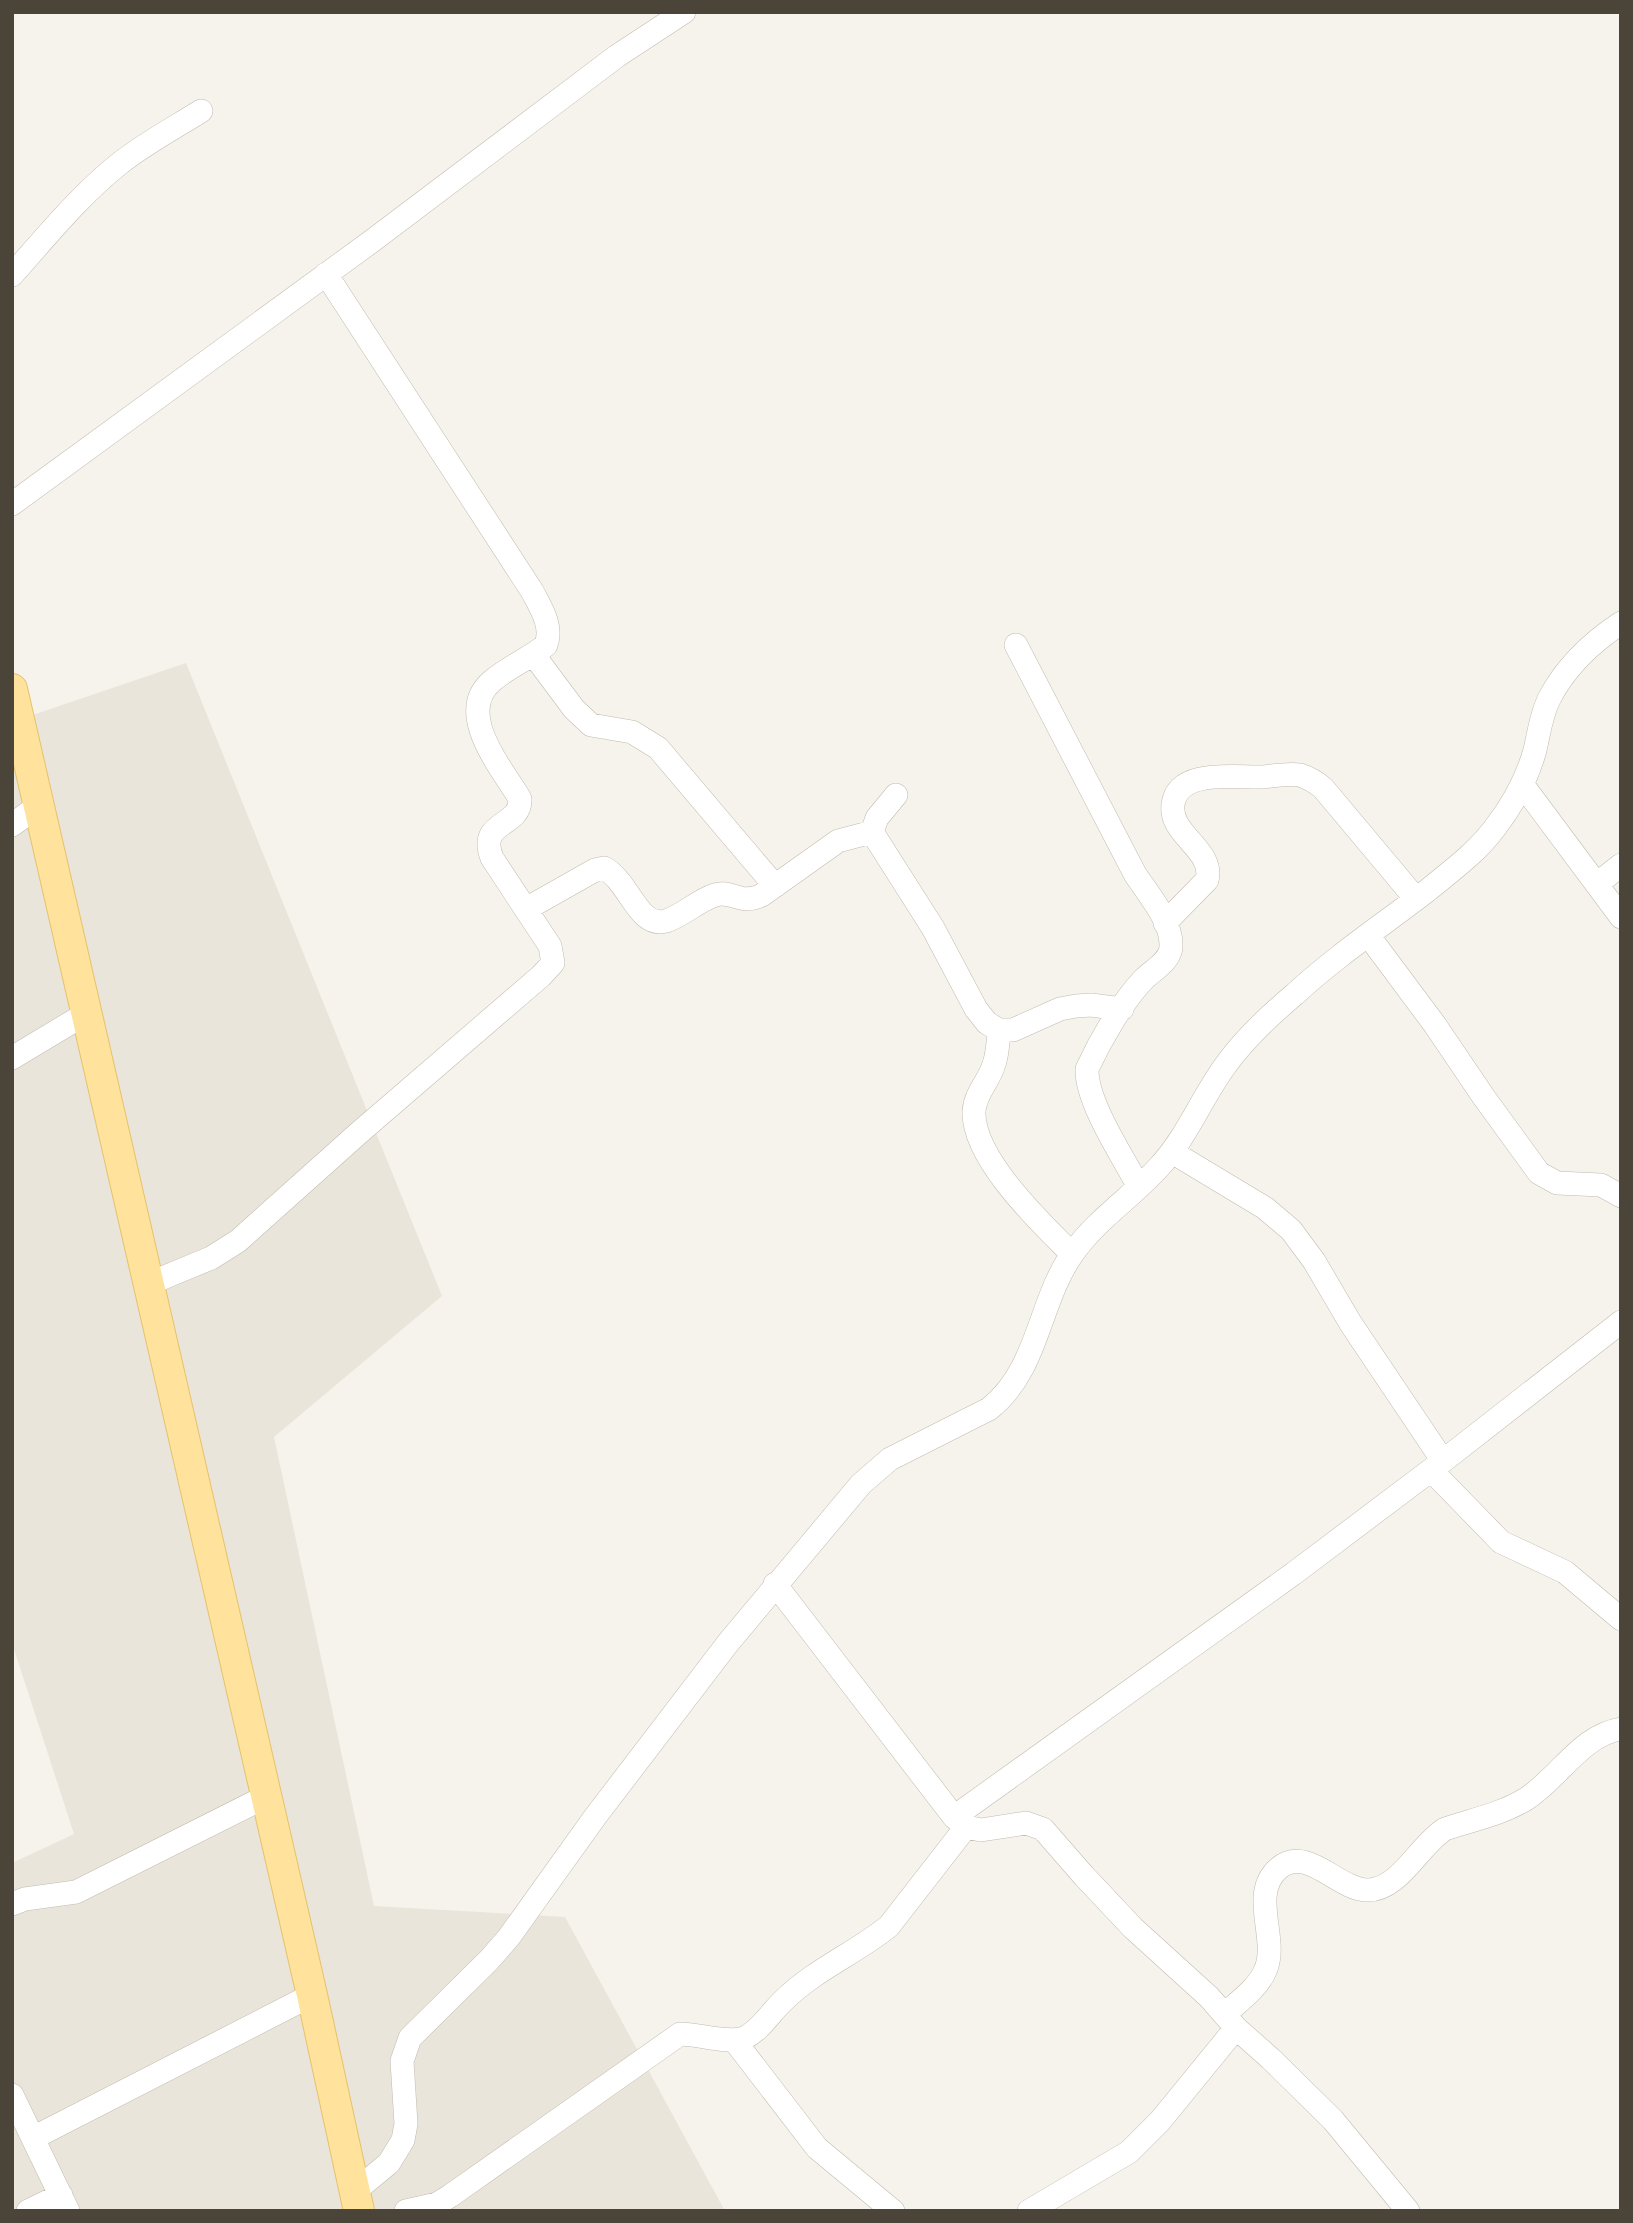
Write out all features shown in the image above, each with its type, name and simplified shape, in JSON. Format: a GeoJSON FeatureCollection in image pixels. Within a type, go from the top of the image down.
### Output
{"type":"FeatureCollection","features":[{"type":"Feature","properties":{"kind":"main road"},"geometry":{"type":"LineString","coordinates":[[12,689],[312,1995],[356,2202]]}},
{"type":"Feature","properties":{"kind":"street"},"geometry":{"type":"LineString","coordinates":[[12,504],[617,56],[684,12]]}},
{"type":"Feature","properties":{"kind":"street"},"geometry":{"type":"LineString","coordinates":[[12,275],[107,174],[121,162],[201,111]]}},
{"type":"Feature","properties":{"kind":"street"},"geometry":{"type":"LineString","coordinates":[[148,1284],[211,1258],[239,1241],[553,963],[550,946],[488,849],[488,839],[492,832],[514,815],[520,807],[520,799],[491,754],[476,710],[482,691],[492,680],[545,645],[549,636],[547,622],[532,591],[326,274]]}},
{"type":"Feature","properties":{"kind":"street"},"geometry":{"type":"LineString","coordinates":[[356,2202],[389,2163],[403,2140],[406,2124],[402,2061],[410,2038],[509,1937],[595,1816],[775,1584],[854,1492],[876,1470],[914,1447],[989,1409],[1002,1399],[1026,1363],[1062,1271],[1072,1254],[1172,1152],[1226,1064],[1246,1041],[1295,993],[1455,868],[1492,832],[1529,769],[1548,701],[1568,671],[1588,648],[1619,628]]}},
{"type":"Feature","properties":{"kind":"street"},"geometry":{"type":"LineString","coordinates":[[1016,645],[1135,874],[1165,923],[1172,949],[1166,960],[1144,979],[1122,1009],[1087,1069],[1086,1081],[1104,1122],[1139,1187]]}},
{"type":"Feature","properties":{"kind":"street"},"geometry":{"type":"LineString","coordinates":[[533,654],[574,709],[591,725],[632,732],[658,748],[775,886]]}},
{"type":"Feature","properties":{"kind":"street"},"geometry":{"type":"LineString","coordinates":[[1165,923],[1207,880],[1209,873],[1206,862],[1175,818],[1172,808],[1175,797],[1183,786],[1212,776],[1260,777],[1297,774],[1312,779],[1323,788],[1416,899]]}},
{"type":"Feature","properties":{"kind":"street"},"geometry":{"type":"LineString","coordinates":[[1522,784],[1621,917]]}},
{"type":"Feature","properties":{"kind":"street"},"geometry":{"type":"LineString","coordinates":[[872,832],[877,818],[897,795]]}},
{"type":"Feature","properties":{"kind":"street"},"geometry":{"type":"LineString","coordinates":[[12,825],[39,805]]}},
{"type":"Feature","properties":{"kind":"street"},"geometry":{"type":"LineString","coordinates":[[526,909],[595,870],[604,868],[619,879],[642,915],[657,923],[682,914],[713,895],[722,893],[743,901],[752,900],[838,841],[872,832]]}},
{"type":"Feature","properties":{"kind":"street"},"geometry":{"type":"LineString","coordinates":[[872,832],[933,928],[976,1009],[987,1023],[999,1030],[1013,1030],[1060,1009],[1076,1006],[1122,1009]]}},
{"type":"Feature","properties":{"kind":"street"},"geometry":{"type":"LineString","coordinates":[[1597,884],[1621,865]]}},
{"type":"Feature","properties":{"kind":"street"},"geometry":{"type":"LineString","coordinates":[[1368,936],[1435,1025],[1539,1173],[1557,1183],[1601,1185],[1619,1192]]}},
{"type":"Feature","properties":{"kind":"street"},"geometry":{"type":"LineString","coordinates":[[12,1058],[87,1013]]}},
{"type":"Feature","properties":{"kind":"street"},"geometry":{"type":"LineString","coordinates":[[999,1030],[992,1070],[976,1099],[975,1124],[991,1159],[1022,1203],[1072,1254]]}},
{"type":"Feature","properties":{"kind":"street"},"geometry":{"type":"LineString","coordinates":[[1172,1152],[1265,1208],[1291,1230],[1314,1261],[1437,1466],[1500,1542],[1565,1572],[1621,1619]]}},
{"type":"Feature","properties":{"kind":"street"},"geometry":{"type":"LineString","coordinates":[[405,2211],[437,2204],[450,2196],[680,2034],[734,2040],[745,2038],[756,2030],[802,1984],[875,1938],[889,1926],[960,1822],[1437,1466],[1621,1322]]}},
{"type":"Feature","properties":{"kind":"street"},"geometry":{"type":"LineString","coordinates":[[775,1584],[960,1822],[988,1830],[1026,1823],[1043,1829],[1125,1919],[1200,1988],[1230,2021],[1333,2120],[1408,2211]]}},
{"type":"Feature","properties":{"kind":"street"},"geometry":{"type":"LineString","coordinates":[[1029,2211],[1129,2152],[1160,2121],[1265,1973],[1269,1951],[1267,1888],[1272,1876],[1281,1867],[1292,1861],[1306,1862],[1350,1887],[1376,1890],[1404,1871],[1434,1835],[1523,1801],[1599,1735],[1621,1729]]}},
{"type":"Feature","properties":{"kind":"street"},"geometry":{"type":"LineString","coordinates":[[12,1904],[25,1899],[76,1892],[265,1797]]}},
{"type":"Feature","properties":{"kind":"street"},"geometry":{"type":"LineString","coordinates":[[33,2138],[312,1995]]}},
{"type":"Feature","properties":{"kind":"street"},"geometry":{"type":"LineString","coordinates":[[734,2040],[817,2148],[893,2211]]}},
{"type":"Feature","properties":{"kind":"street"},"geometry":{"type":"LineString","coordinates":[[12,2095],[64,2203],[28,2211]]}},
{"type":"Feature","properties":{"kind":"shaded area"},"geometry":{"type":"Polygon","coordinates":[[[186,663],[442,1296],[274,1437],[374,1906],[565,1917],[725,2211],[12,2211],[12,1863],[74,1834],[12,1643],[12,722],[186,663]]]}}]}
